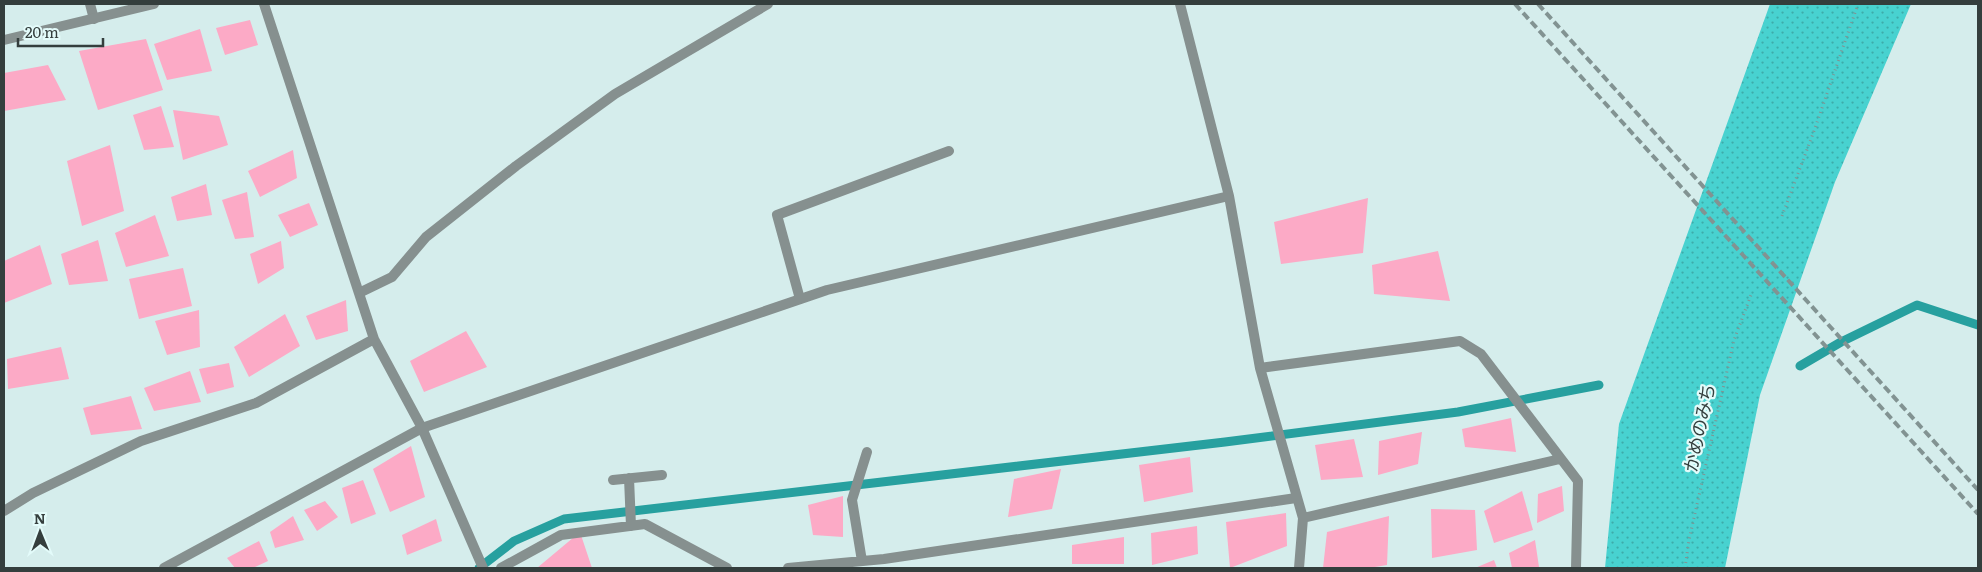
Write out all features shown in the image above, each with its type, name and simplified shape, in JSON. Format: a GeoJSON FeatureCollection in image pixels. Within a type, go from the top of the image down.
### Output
{"type":"FeatureCollection","features":[{"type":"Feature","properties":{"kind":"street"},"geometry":{"type":"LineString","coordinates":[[90,4],[94,19]]}},
{"type":"Feature","properties":{"kind":"street"},"geometry":{"type":"LineString","coordinates":[[4,40],[154,4]]}},
{"type":"Feature","properties":{"kind":"street"},"geometry":{"type":"LineString","coordinates":[[264,4],[374,339],[422,428],[483,568]]}},
{"type":"Feature","properties":{"kind":"street"},"geometry":{"type":"LineString","coordinates":[[358,293],[392,276],[426,237],[516,166],[615,94],[768,4]]}},
{"type":"Feature","properties":{"kind":"street"},"geometry":{"type":"LineString","coordinates":[[1180,4],[1228,196],[1260,368],[1303,518],[1299,568]]}},
{"type":"Feature","properties":{"kind":"street"},"geometry":{"type":"LineString","coordinates":[[800,299],[777,215],[949,151]]}},
{"type":"Feature","properties":{"kind":"street"},"geometry":{"type":"LineString","coordinates":[[164,568],[422,428],[827,290],[1228,196]]}},
{"type":"Feature","properties":{"kind":"street"},"geometry":{"type":"LineString","coordinates":[[4,512],[33,493],[141,440],[256,404],[374,339]]}},
{"type":"Feature","properties":{"kind":"street"},"geometry":{"type":"LineString","coordinates":[[1260,368],[1460,341],[1481,354],[1578,481],[1576,568]]}},
{"type":"Feature","properties":{"kind":"street"},"geometry":{"type":"LineString","coordinates":[[862,561],[852,500],[866,452]]}},
{"type":"Feature","properties":{"kind":"street"},"geometry":{"type":"LineString","coordinates":[[1303,518],[1560,459]]}},
{"type":"Feature","properties":{"kind":"street"},"geometry":{"type":"LineString","coordinates":[[613,480],[662,475]]}},
{"type":"Feature","properties":{"kind":"street"},"geometry":{"type":"LineString","coordinates":[[629,478],[631,525]]}},
{"type":"Feature","properties":{"kind":"street"},"geometry":{"type":"LineString","coordinates":[[790,568],[862,561],[885,564],[1296,498]]}},
{"type":"Feature","properties":{"kind":"street"},"geometry":{"type":"LineString","coordinates":[[501,568],[561,535],[645,524],[727,568]]}},
{"type":"Feature","properties":{"kind":"path"},"geometry":{"type":"LineString","coordinates":[[1782,216],[1858,4]]}},
{"type":"Feature","properties":{"kind":"path","name":"かめのみち"},"geometry":{"type":"LineString","coordinates":[[1686,568],[1689,540],[1734,340],[1751,296]]}},
{"type":"Feature","properties":{"kind":"shaded area"},"geometry":{"type":"Polygon","coordinates":[[[1770,4],[1911,4],[1835,182],[1760,395],[1725,568],[1605,568],[1619,424],[1770,4]]]}},
{"type":"Feature","properties":{"kind":"building"},"geometry":{"type":"Polygon","coordinates":[[[250,20],[258,45],[225,55],[216,28],[250,20]]]}},
{"type":"Feature","properties":{"kind":"building"},"geometry":{"type":"Polygon","coordinates":[[[200,29],[212,71],[167,80],[154,44],[200,29]]]}},
{"type":"Feature","properties":{"kind":"building"},"geometry":{"type":"Polygon","coordinates":[[[146,39],[163,90],[98,110],[79,51],[146,39]]]}},
{"type":"Feature","properties":{"kind":"building"},"geometry":{"type":"Polygon","coordinates":[[[48,65],[66,100],[4,111],[4,73],[48,65]]]}},
{"type":"Feature","properties":{"kind":"building"},"geometry":{"type":"Polygon","coordinates":[[[161,106],[174,147],[144,150],[133,115],[161,106]]]}},
{"type":"Feature","properties":{"kind":"building"},"geometry":{"type":"Polygon","coordinates":[[[173,110],[219,116],[228,145],[183,160],[173,110]]]}},
{"type":"Feature","properties":{"kind":"building"},"geometry":{"type":"Polygon","coordinates":[[[110,145],[124,211],[82,226],[67,161],[110,145]]]}},
{"type":"Feature","properties":{"kind":"building"},"geometry":{"type":"Polygon","coordinates":[[[293,150],[297,178],[260,197],[248,171],[293,150]]]}},
{"type":"Feature","properties":{"kind":"building"},"geometry":{"type":"Polygon","coordinates":[[[206,184],[212,215],[177,221],[171,197],[206,184]]]}},
{"type":"Feature","properties":{"kind":"building"},"geometry":{"type":"Polygon","coordinates":[[[247,192],[254,237],[235,239],[222,200],[247,192]]]}},
{"type":"Feature","properties":{"kind":"building"},"geometry":{"type":"Polygon","coordinates":[[[1368,198],[1363,253],[1281,264],[1274,222],[1368,198]]]}},
{"type":"Feature","properties":{"kind":"building"},"geometry":{"type":"Polygon","coordinates":[[[309,203],[318,225],[290,237],[278,215],[309,203]]]}},
{"type":"Feature","properties":{"kind":"building"},"geometry":{"type":"Polygon","coordinates":[[[155,215],[169,256],[126,267],[115,233],[155,215]]]}},
{"type":"Feature","properties":{"kind":"building"},"geometry":{"type":"Polygon","coordinates":[[[98,240],[108,281],[69,285],[61,254],[98,240]]]}},
{"type":"Feature","properties":{"kind":"building"},"geometry":{"type":"Polygon","coordinates":[[[281,241],[284,268],[258,284],[250,254],[281,241]]]}},
{"type":"Feature","properties":{"kind":"building"},"geometry":{"type":"Polygon","coordinates":[[[40,245],[52,284],[4,303],[4,261],[40,245]]]}},
{"type":"Feature","properties":{"kind":"building"},"geometry":{"type":"Polygon","coordinates":[[[1438,251],[1450,301],[1374,294],[1372,265],[1438,251]]]}},
{"type":"Feature","properties":{"kind":"building"},"geometry":{"type":"Polygon","coordinates":[[[183,268],[192,306],[139,319],[129,279],[183,268]]]}},
{"type":"Feature","properties":{"kind":"building"},"geometry":{"type":"Polygon","coordinates":[[[346,300],[348,331],[316,340],[306,316],[346,300]]]}},
{"type":"Feature","properties":{"kind":"building"},"geometry":{"type":"Polygon","coordinates":[[[199,310],[200,347],[167,355],[155,321],[199,310]]]}},
{"type":"Feature","properties":{"kind":"building"},"geometry":{"type":"Polygon","coordinates":[[[285,314],[300,346],[249,377],[234,347],[285,314]]]}},
{"type":"Feature","properties":{"kind":"building"},"geometry":{"type":"Polygon","coordinates":[[[466,331],[487,367],[424,392],[410,361],[466,331]]]}},
{"type":"Feature","properties":{"kind":"building"},"geometry":{"type":"Polygon","coordinates":[[[61,347],[69,379],[8,389],[7,359],[61,347]]]}},
{"type":"Feature","properties":{"kind":"building"},"geometry":{"type":"Polygon","coordinates":[[[229,363],[234,387],[207,394],[199,369],[229,363]]]}},
{"type":"Feature","properties":{"kind":"building"},"geometry":{"type":"Polygon","coordinates":[[[190,371],[201,402],[154,411],[144,388],[190,371]]]}},
{"type":"Feature","properties":{"kind":"building"},"geometry":{"type":"Polygon","coordinates":[[[131,396],[142,429],[91,435],[83,408],[131,396]]]}},
{"type":"Feature","properties":{"kind":"building"},"geometry":{"type":"Polygon","coordinates":[[[1511,418],[1516,452],[1465,447],[1462,429],[1511,418]]]}},
{"type":"Feature","properties":{"kind":"building"},"geometry":{"type":"Polygon","coordinates":[[[1422,432],[1418,464],[1378,475],[1379,441],[1422,432]]]}},
{"type":"Feature","properties":{"kind":"building"},"geometry":{"type":"Polygon","coordinates":[[[1354,439],[1363,477],[1321,480],[1315,445],[1354,439]]]}},
{"type":"Feature","properties":{"kind":"building"},"geometry":{"type":"Polygon","coordinates":[[[411,446],[425,497],[390,512],[373,469],[411,446]]]}},
{"type":"Feature","properties":{"kind":"building"},"geometry":{"type":"Polygon","coordinates":[[[1190,457],[1193,492],[1144,502],[1139,465],[1190,457]]]}},
{"type":"Feature","properties":{"kind":"building"},"geometry":{"type":"Polygon","coordinates":[[[1061,469],[1052,509],[1008,517],[1014,479],[1061,469]]]}},
{"type":"Feature","properties":{"kind":"building"},"geometry":{"type":"Polygon","coordinates":[[[363,480],[376,514],[351,524],[342,488],[363,480]]]}},
{"type":"Feature","properties":{"kind":"building"},"geometry":{"type":"Polygon","coordinates":[[[1562,486],[1564,511],[1537,523],[1538,494],[1562,486]]]}},
{"type":"Feature","properties":{"kind":"building"},"geometry":{"type":"Polygon","coordinates":[[[1522,491],[1533,530],[1494,543],[1484,511],[1522,491]]]}},
{"type":"Feature","properties":{"kind":"building"},"geometry":{"type":"Polygon","coordinates":[[[843,496],[843,537],[813,535],[808,505],[843,496]]]}},
{"type":"Feature","properties":{"kind":"building"},"geometry":{"type":"Polygon","coordinates":[[[325,501],[338,517],[317,531],[304,510],[325,501]]]}},
{"type":"Feature","properties":{"kind":"building"},"geometry":{"type":"Polygon","coordinates":[[[1431,509],[1475,510],[1477,550],[1432,558],[1431,509]]]}},
{"type":"Feature","properties":{"kind":"building"},"geometry":{"type":"Polygon","coordinates":[[[1286,513],[1287,546],[1230,568],[1226,522],[1286,513]]]}},
{"type":"Feature","properties":{"kind":"building"},"geometry":{"type":"Polygon","coordinates":[[[293,516],[304,540],[275,548],[270,532],[293,516]]]}},
{"type":"Feature","properties":{"kind":"building"},"geometry":{"type":"Polygon","coordinates":[[[1389,516],[1387,565],[1369,568],[1323,568],[1327,532],[1389,516]]]}},
{"type":"Feature","properties":{"kind":"building"},"geometry":{"type":"Polygon","coordinates":[[[436,519],[442,541],[407,555],[402,535],[436,519]]]}},
{"type":"Feature","properties":{"kind":"building"},"geometry":{"type":"Polygon","coordinates":[[[1197,526],[1198,554],[1152,565],[1151,533],[1197,526]]]}},
{"type":"Feature","properties":{"kind":"building"},"geometry":{"type":"Polygon","coordinates":[[[580,532],[592,568],[537,568],[580,532]]]}},
{"type":"Feature","properties":{"kind":"building"},"geometry":{"type":"Polygon","coordinates":[[[1124,537],[1124,564],[1072,564],[1072,545],[1124,537]]]}},
{"type":"Feature","properties":{"kind":"building"},"geometry":{"type":"Polygon","coordinates":[[[1535,540],[1539,567],[1512,568],[1509,553],[1535,540]]]}},
{"type":"Feature","properties":{"kind":"building"},"geometry":{"type":"Polygon","coordinates":[[[259,541],[268,561],[253,568],[235,568],[227,558],[259,541]]]}},
{"type":"Feature","properties":{"kind":"building"},"geometry":{"type":"Polygon","coordinates":[[[1494,560],[1497,568],[1475,568],[1494,560]]]}},
{"type":"Feature","properties":{"kind":"waterway"},"geometry":{"type":"LineString","coordinates":[[1800,366],[1841,342],[1917,305],[1978,325]]}},
{"type":"Feature","properties":{"kind":"waterway"},"geometry":{"type":"LineString","coordinates":[[479,568],[514,541],[564,519],[1225,442],[1458,412],[1599,385]]}},
{"type":"Feature","properties":{"kind":"railway"},"geometry":{"type":"LineString","coordinates":[[1515,4],[1978,514]]}},
{"type":"Feature","properties":{"kind":"railway"},"geometry":{"type":"LineString","coordinates":[[1538,4],[1978,490]]}}]}
